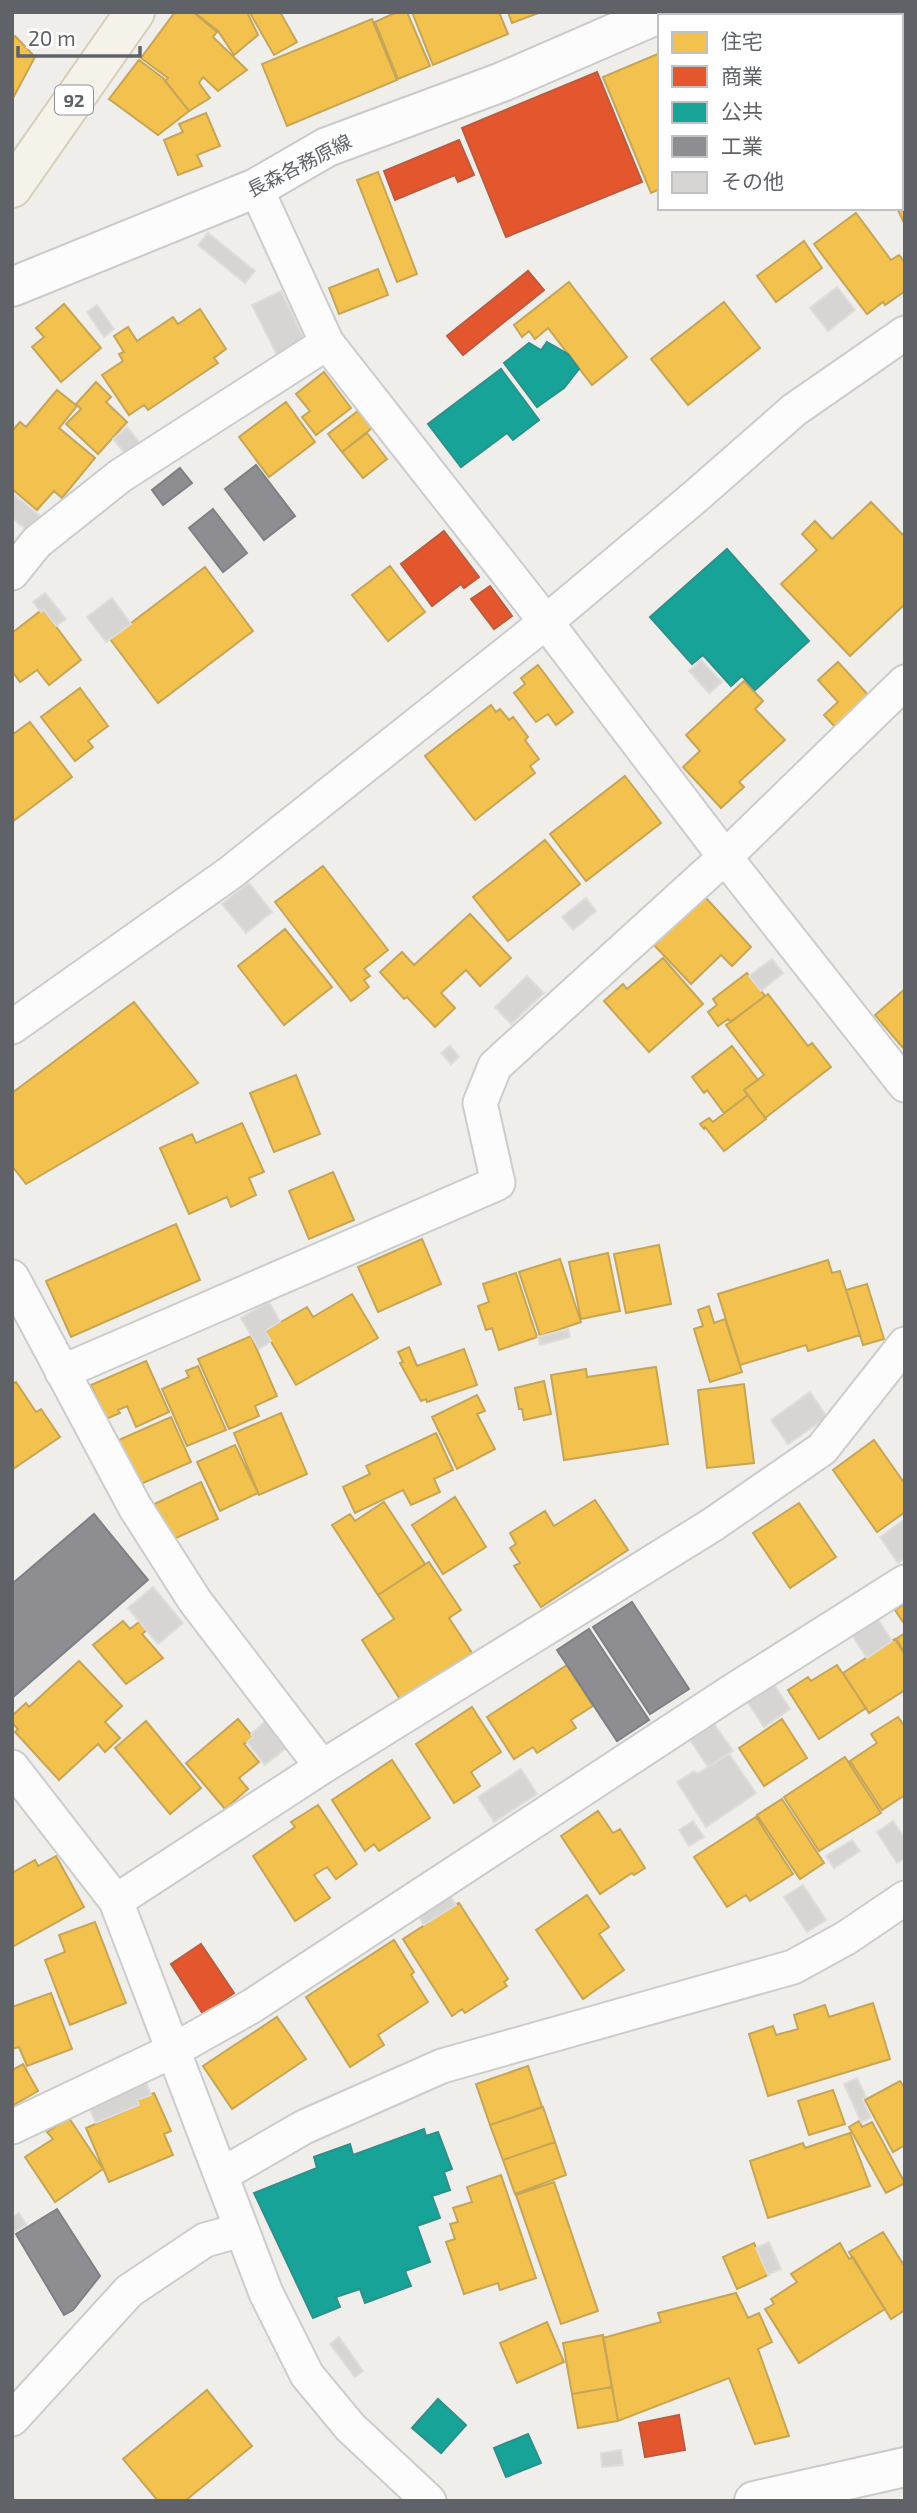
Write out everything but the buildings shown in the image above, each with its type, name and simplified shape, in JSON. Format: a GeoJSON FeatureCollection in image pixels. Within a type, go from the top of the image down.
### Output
{"type":"FeatureCollection","features":[{"type":"Feature","properties":{"kind":"main road","name":"長森各務原線"},"geometry":{"type":"LineString","coordinates":[[12,287],[256,188],[327,147],[502,82],[658,14]]}},
{"type":"Feature","properties":{"kind":"main road","name":"92"},"geometry":{"type":"LineString","coordinates":[[12,188],[127,16]]}},
{"type":"Feature","properties":{"kind":"main road"},"geometry":{"type":"LineString","coordinates":[[754,2501],[905,2467]]}},
{"type":"Feature","properties":{"kind":"street"},"geometry":{"type":"LineString","coordinates":[[256,188],[327,343],[905,1085]]}},
{"type":"Feature","properties":{"kind":"street"},"geometry":{"type":"LineString","coordinates":[[12,1027],[230,873],[546,622],[794,410],[905,333]]}},
{"type":"Feature","properties":{"kind":"street"},"geometry":{"type":"LineString","coordinates":[[12,573],[37,542],[120,476],[327,343]]}},
{"type":"Feature","properties":{"kind":"street"},"geometry":{"type":"LineString","coordinates":[[62,1372],[498,1183],[480,1103],[495,1066],[725,857],[905,682]]}},
{"type":"Feature","properties":{"kind":"street"},"geometry":{"type":"LineString","coordinates":[[12,1277],[135,1507],[195,1601],[322,1768]]}},
{"type":"Feature","properties":{"kind":"street"},"geometry":{"type":"LineString","coordinates":[[116,1901],[322,1768],[712,1525],[822,1449],[905,1344]]}},
{"type":"Feature","properties":{"kind":"street"},"geometry":{"type":"LineString","coordinates":[[12,2127],[172,2051],[252,2006],[731,1692],[905,1582]]}},
{"type":"Feature","properties":{"kind":"street"},"geometry":{"type":"LineString","coordinates":[[12,1766],[116,1901],[266,2292],[307,2375],[350,2427],[429,2501]]}},
{"type":"Feature","properties":{"kind":"street"},"geometry":{"type":"LineString","coordinates":[[221,2175],[304,2127],[442,2066],[793,1967],[846,1938],[905,1898]]}},
{"type":"Feature","properties":{"kind":"street"},"geometry":{"type":"LineString","coordinates":[[12,2418],[129,2291],[205,2240],[242,2230]]}}]}
